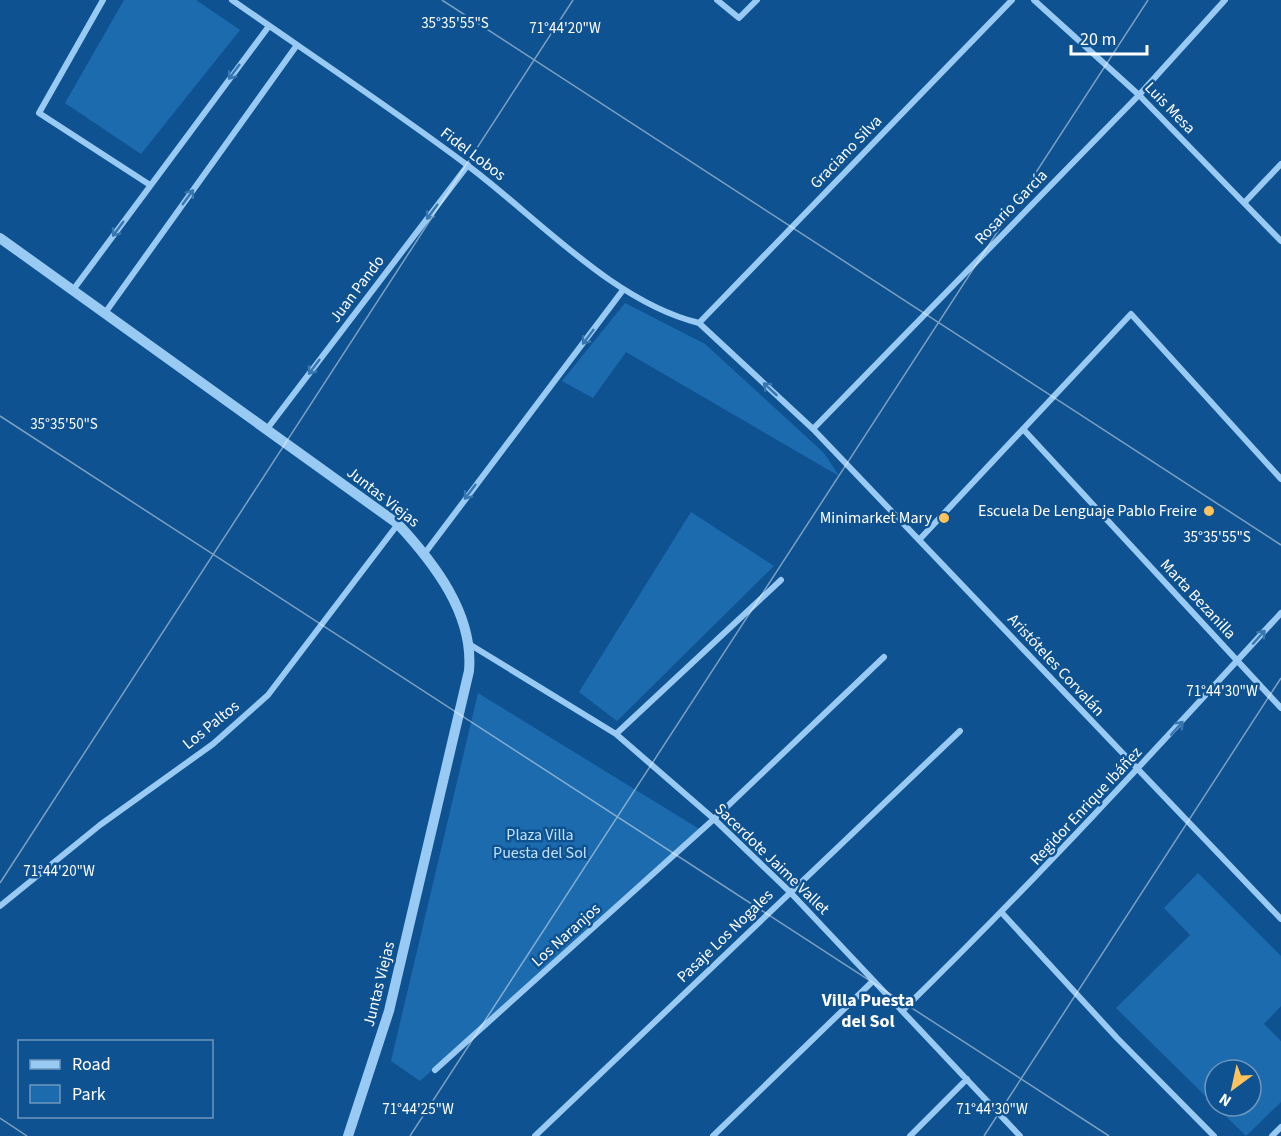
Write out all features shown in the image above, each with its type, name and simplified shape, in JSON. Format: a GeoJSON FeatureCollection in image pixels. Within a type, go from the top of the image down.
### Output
{"type":"FeatureCollection","features":[{"type":"Feature","properties":{"kind":"street"},"geometry":{"type":"LineString","coordinates":[[103,0],[39,113],[150,185]]}},
{"type":"Feature","properties":{"kind":"street","name":"Fidel Lobos"},"geometry":{"type":"LineString","coordinates":[[232,0],[468,165],[623,290],[676,317],[699,322]]}},
{"type":"Feature","properties":{"kind":"street"},"geometry":{"type":"LineString","coordinates":[[717,0],[739,18],[757,0]]}},
{"type":"Feature","properties":{"kind":"street","name":"Graciano Silva"},"geometry":{"type":"LineString","coordinates":[[699,322],[1012,0]]}},
{"type":"Feature","properties":{"kind":"street","name":"Luis Mesa"},"geometry":{"type":"LineString","coordinates":[[1034,0],[1140,94],[1281,241]]}},
{"type":"Feature","properties":{"kind":"street","name":"Rosario García"},"geometry":{"type":"LineString","coordinates":[[813,429],[1140,94],[1226,0]]}},
{"type":"Feature","properties":{"kind":"street"},"geometry":{"type":"LineString","coordinates":[[73,290],[269,26]]}},
{"type":"Feature","properties":{"kind":"street"},"geometry":{"type":"LineString","coordinates":[[105,313],[297,45]]}},
{"type":"Feature","properties":{"kind":"street"},"geometry":{"type":"LineString","coordinates":[[1244,203],[1281,164]]}},
{"type":"Feature","properties":{"kind":"street","name":"Juan Pando"},"geometry":{"type":"LineString","coordinates":[[267,429],[468,165]]}},
{"type":"Feature","properties":{"kind":"street","name":"Juntas Viejas"},"geometry":{"type":"LineString","coordinates":[[0,238],[398,524],[425,553],[452,598],[469,644],[469,671],[389,1011],[348,1136]]}},
{"type":"Feature","properties":{"kind":"street"},"geometry":{"type":"LineString","coordinates":[[425,553],[623,290]]}},
{"type":"Feature","properties":{"kind":"street"},"geometry":{"type":"LineString","coordinates":[[919,540],[1131,314],[1281,479]]}},
{"type":"Feature","properties":{"kind":"street","name":"Aristóteles Corvalán"},"geometry":{"type":"LineString","coordinates":[[699,322],[813,429],[1137,771],[1281,919]]}},
{"type":"Feature","properties":{"kind":"street","name":"Marta Bezanilla"},"geometry":{"type":"LineString","coordinates":[[1023,429],[1281,708]]}},
{"type":"Feature","properties":{"kind":"street","name":"Los Paltos"},"geometry":{"type":"LineString","coordinates":[[0,906],[100,825],[213,744],[268,694],[398,524]]}},
{"type":"Feature","properties":{"kind":"street"},"geometry":{"type":"LineString","coordinates":[[616,734],[781,580]]}},
{"type":"Feature","properties":{"kind":"street","name":"Regidor Enrique Ibáñez"},"geometry":{"type":"LineString","coordinates":[[903,1010],[1002,913],[1137,771],[1281,613]]}},
{"type":"Feature","properties":{"kind":"street","name":"Sacerdote Jaime Vallet"},"geometry":{"type":"LineString","coordinates":[[469,644],[616,734],[714,819],[790,892],[1020,1136]]}},
{"type":"Feature","properties":{"kind":"street","name":"Los Naranjos"},"geometry":{"type":"LineString","coordinates":[[435,1070],[714,819],[884,657]]}},
{"type":"Feature","properties":{"kind":"street","name":"Pasaje Los Nogales"},"geometry":{"type":"LineString","coordinates":[[535,1136],[960,731]]}},
{"type":"Feature","properties":{"kind":"street"},"geometry":{"type":"LineString","coordinates":[[1002,913],[1117,1038],[1214,1136]]}},
{"type":"Feature","properties":{"kind":"street"},"geometry":{"type":"LineString","coordinates":[[713,1136],[873,981]]}},
{"type":"Feature","properties":{"kind":"street"},"geometry":{"type":"LineString","coordinates":[[910,1136],[967,1079]]}},
{"type":"Feature","properties":{"kind":"street"},"geometry":{"type":"LineString","coordinates":[[1272,1136],[1281,1127]]}},
{"type":"Feature","properties":{"kind":"green space"},"geometry":{"type":"Polygon","coordinates":[[[124,0],[196,0],[240,30],[141,154],[65,103],[124,0]]]}},
{"type":"Feature","properties":{"kind":"green space"},"geometry":{"type":"Polygon","coordinates":[[[625,303],[705,344],[824,453],[839,476],[626,352],[593,398],[562,381],[625,303]]]}},
{"type":"Feature","properties":{"kind":"green space"},"geometry":{"type":"Polygon","coordinates":[[[691,512],[774,566],[617,721],[579,692],[691,512]]]}},
{"type":"Feature","properties":{"kind":"green space","name":"Plaza Villa Puesta del Sol"},"geometry":{"type":"Polygon","coordinates":[[[478,693],[701,830],[420,1081],[391,1061],[478,693]]]}},
{"type":"Feature","properties":{"kind":"green space"},"geometry":{"type":"Polygon","coordinates":[[[1198,873],[1281,956],[1281,1006],[1264,1024],[1281,1041],[1281,1102],[1246,1136],[1228,1118],[1263,1118],[1263,1058],[1203,1058],[1203,1093],[1116,1008],[1190,935],[1164,908],[1198,873]]]}},
{"type":"Feature","properties":{"kind":"place","name":"Escuela De Lenguaje Pablo Freire"},"geometry":{"type":"Point","coordinates":[1209,511]}},
{"type":"Feature","properties":{"kind":"place","name":"Minimarket Mary"},"geometry":{"type":"Point","coordinates":[944,518]}},
{"type":"Feature","properties":{"kind":"district","name":"Villa Puesta del Sol"},"geometry":{"type":"Point","coordinates":[868,1010]}}]}
